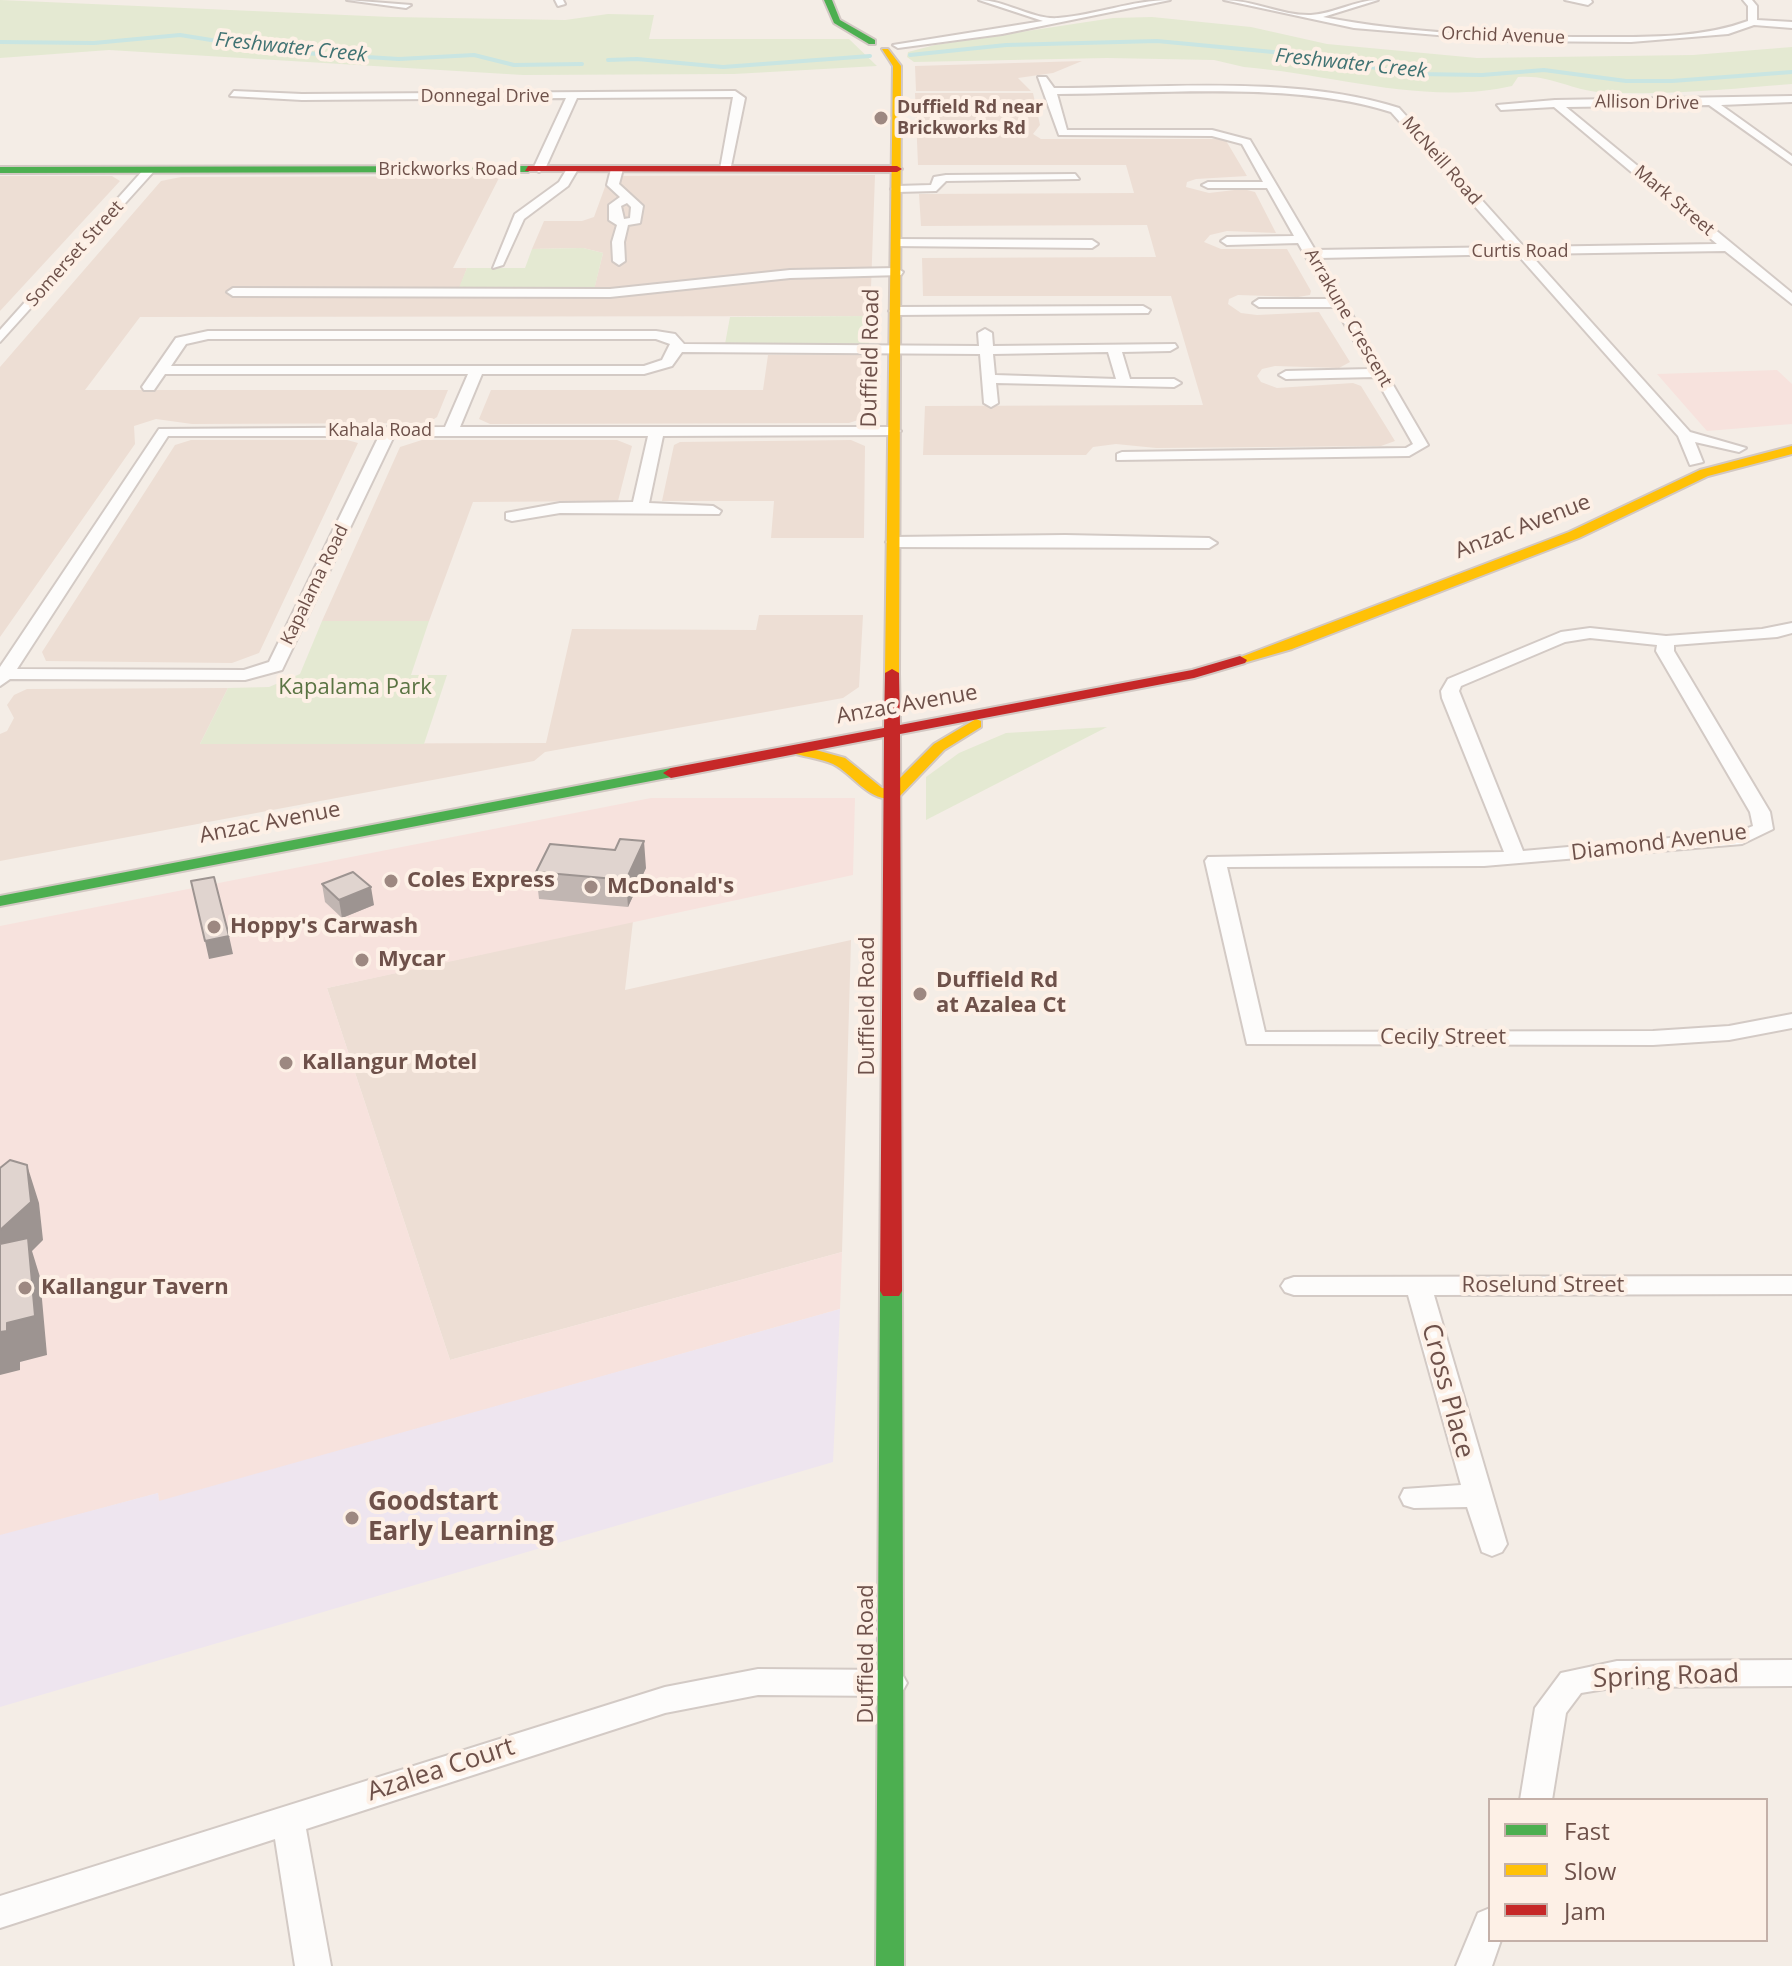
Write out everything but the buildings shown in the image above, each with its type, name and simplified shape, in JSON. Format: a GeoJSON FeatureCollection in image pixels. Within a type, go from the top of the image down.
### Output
{"type":"FeatureCollection","features":[{"type":"Feature","properties":{"kind":"main road"},"geometry":{"type":"LineString","coordinates":[[828,0],[829,14],[835,21],[885,46]]}},
{"type":"Feature","properties":{"kind":"main road","name":"Duffield Road"},"geometry":{"type":"LineString","coordinates":[[885,46],[897,66],[894,542],[900,708],[893,732],[892,795],[890,1966]]}},
{"type":"Feature","properties":{"kind":"main road","name":"Brickworks Road"},"geometry":{"type":"LineString","coordinates":[[0,170],[572,169],[622,181],[726,169],[897,179]]}},
{"type":"Feature","properties":{"kind":"main road","name":"Anzac Avenue"},"geometry":{"type":"LineString","coordinates":[[1338,606],[1534,535],[1695,462],[1792,436]]}},
{"type":"Feature","properties":{"kind":"main road","name":"Anzac Avenue"},"geometry":{"type":"LineString","coordinates":[[0,901],[379,826],[1167,681],[1253,658],[1574,535],[1704,473],[1792,450]]}},
{"type":"Feature","properties":{"kind":"main road","name":"Anzac Avenue"},"geometry":{"type":"LineString","coordinates":[[866,714],[900,708]]}},
{"type":"Feature","properties":{"kind":"main road"},"geometry":{"type":"LineString","coordinates":[[798,750],[839,761],[876,791],[892,795],[939,747],[994,714]]}},
{"type":"Feature","properties":{"kind":"street"},"geometry":{"type":"LineString","coordinates":[[351,0],[406,5]]}},
{"type":"Feature","properties":{"kind":"street"},"geometry":{"type":"LineString","coordinates":[[983,0],[1056,21]]}},
{"type":"Feature","properties":{"kind":"street"},"geometry":{"type":"LineString","coordinates":[[885,46],[1056,21],[1166,0]]}},
{"type":"Feature","properties":{"kind":"street","name":"Orchid Avenue"},"geometry":{"type":"LineString","coordinates":[[1228,0],[1311,18],[1416,33],[1568,38],[1698,37],[1740,30],[1753,22]]}},
{"type":"Feature","properties":{"kind":"street"},"geometry":{"type":"LineString","coordinates":[[1311,18],[1374,0]]}},
{"type":"Feature","properties":{"kind":"street"},"geometry":{"type":"LineString","coordinates":[[1569,0],[1588,2]]}},
{"type":"Feature","properties":{"kind":"street"},"geometry":{"type":"LineString","coordinates":[[1747,0],[1752,6],[1753,22],[1792,25]]}},
{"type":"Feature","properties":{"kind":"street","name":"Arrakune Crescent"},"geometry":{"type":"LineString","coordinates":[[1042,79],[1051,91],[1063,133],[1212,133],[1236,136],[1246,142],[1336,303],[1421,445],[1409,452],[1122,457]]}},
{"type":"Feature","properties":{"kind":"street","name":"McNeill Road"},"geometry":{"type":"LineString","coordinates":[[1051,91],[1283,91],[1389,107],[1685,435],[1695,462]]}},
{"type":"Feature","properties":{"kind":"street","name":"Donnegal Drive"},"geometry":{"type":"LineString","coordinates":[[234,94],[302,97],[735,94],[740,98],[726,169]]}},
{"type":"Feature","properties":{"kind":"street"},"geometry":{"type":"LineString","coordinates":[[539,169],[572,97]]}},
{"type":"Feature","properties":{"kind":"street","name":"Allison Drive"},"geometry":{"type":"LineString","coordinates":[[1501,107],[1555,103],[1713,104],[1792,99]]}},
{"type":"Feature","properties":{"kind":"street","name":"Mark Street"},"geometry":{"type":"LineString","coordinates":[[1555,103],[1792,300]]}},
{"type":"Feature","properties":{"kind":"street"},"geometry":{"type":"LineString","coordinates":[[1713,104],[1792,161]]}},
{"type":"Feature","properties":{"kind":"street"},"geometry":{"type":"LineString","coordinates":[[497,265],[519,217],[564,184],[572,169]]}},
{"type":"Feature","properties":{"kind":"street","name":"Somerset Street"},"geometry":{"type":"LineString","coordinates":[[0,338],[149,170]]}},
{"type":"Feature","properties":{"kind":"street"},"geometry":{"type":"LineString","coordinates":[[897,179],[936,188],[938,179],[1076,178]]}},
{"type":"Feature","properties":{"kind":"street"},"geometry":{"type":"LineString","coordinates":[[619,261],[618,242],[623,223],[637,218],[636,204],[622,181]]}},
{"type":"Feature","properties":{"kind":"street"},"geometry":{"type":"LineString","coordinates":[[1208,185],[1271,185]]}},
{"type":"Feature","properties":{"kind":"street"},"geometry":{"type":"LineString","coordinates":[[896,243],[1093,248],[1088,228]]}},
{"type":"Feature","properties":{"kind":"street"},"geometry":{"type":"LineString","coordinates":[[1227,241],[1302,239]]}},
{"type":"Feature","properties":{"kind":"street","name":"Curtis Road"},"geometry":{"type":"LineString","coordinates":[[1311,254],[1730,247]]}},
{"type":"Feature","properties":{"kind":"street"},"geometry":{"type":"LineString","coordinates":[[233,292],[610,293],[790,274],[897,272]]}},
{"type":"Feature","properties":{"kind":"street"},"geometry":{"type":"LineString","coordinates":[[1259,303],[1336,303]]}},
{"type":"Feature","properties":{"kind":"street"},"geometry":{"type":"LineString","coordinates":[[896,311],[1143,310]]}},
{"type":"Feature","properties":{"kind":"street"},"geometry":{"type":"LineString","coordinates":[[149,387],[181,341],[191,329],[656,335],[675,340],[677,348],[667,364],[644,370],[161,370]]}},
{"type":"Feature","properties":{"kind":"street"},"geometry":{"type":"LineString","coordinates":[[985,333],[987,346],[984,351],[991,403]]}},
{"type":"Feature","properties":{"kind":"street"},"geometry":{"type":"LineString","coordinates":[[677,348],[984,351],[1170,347]]}},
{"type":"Feature","properties":{"kind":"street"},"geometry":{"type":"LineString","coordinates":[[1114,348],[1124,383]]}},
{"type":"Feature","properties":{"kind":"street"},"geometry":{"type":"LineString","coordinates":[[451,431],[477,370]]}},
{"type":"Feature","properties":{"kind":"street"},"geometry":{"type":"LineString","coordinates":[[1286,375],[1379,373]]}},
{"type":"Feature","properties":{"kind":"street"},"geometry":{"type":"LineString","coordinates":[[988,379],[1174,383]]}},
{"type":"Feature","properties":{"kind":"street","name":"Kapalama Road"},"geometry":{"type":"LineString","coordinates":[[3,678],[245,675],[276,666],[389,431]]}},
{"type":"Feature","properties":{"kind":"street","name":"Kahala Road"},"geometry":{"type":"LineString","coordinates":[[3,678],[164,432],[894,431]]}},
{"type":"Feature","properties":{"kind":"street"},"geometry":{"type":"LineString","coordinates":[[641,503],[656,432]]}},
{"type":"Feature","properties":{"kind":"street"},"geometry":{"type":"LineString","coordinates":[[1685,435],[1739,448]]}},
{"type":"Feature","properties":{"kind":"street"},"geometry":{"type":"LineString","coordinates":[[512,516],[560,508],[641,503],[713,511]]}},
{"type":"Feature","properties":{"kind":"street"},"geometry":{"type":"LineString","coordinates":[[894,542],[1065,540],[1209,543]]}},
{"type":"Feature","properties":{"kind":"street"},"geometry":{"type":"LineString","coordinates":[[1516,858],[1451,698],[1454,683],[1561,637],[1590,633],[1666,641],[1692,636],[1767,634],[1792,628]]}},
{"type":"Feature","properties":{"kind":"street","name":"Diamond Avenue"},"geometry":{"type":"LineString","coordinates":[[1220,881],[1215,861],[1516,858],[1742,838],[1763,829],[1760,812],[1665,651],[1666,641]]}},
{"type":"Feature","properties":{"kind":"street","name":"Cecily Street"},"geometry":{"type":"LineString","coordinates":[[1220,881],[1255,1039],[1653,1038],[1729,1033],[1792,1021]]}},
{"type":"Feature","properties":{"kind":"street","name":"Roselund Street"},"geometry":{"type":"LineString","coordinates":[[1294,1286],[1792,1285]]}},
{"type":"Feature","properties":{"kind":"street","name":"Cross Place"},"geometry":{"type":"LineString","coordinates":[[1419,1287],[1475,1496],[1492,1544]]}},
{"type":"Feature","properties":{"kind":"street"},"geometry":{"type":"LineString","coordinates":[[1414,1497],[1475,1496]]}},
{"type":"Feature","properties":{"kind":"street","name":"Spring Road"},"geometry":{"type":"LineString","coordinates":[[1536,1798],[1551,1708],[1572,1682],[1617,1674],[1792,1673]]}},
{"type":"Feature","properties":{"kind":"street","name":"Azalea Court"},"geometry":{"type":"LineString","coordinates":[[0,1912],[665,1700],[758,1682],[891,1683]]}},
{"type":"Feature","properties":{"kind":"street"},"geometry":{"type":"LineString","coordinates":[[288,1819],[313,1966]]}},
{"type":"Feature","properties":{"kind":"street"},"geometry":{"type":"LineString","coordinates":[[1474,1966],[1488,1929]]}},
{"type":"Feature","properties":{"kind":"shaded area"},"geometry":{"type":"Polygon","coordinates":[[[1082,61],[1053,73],[1018,78],[1031,91],[916,91],[915,66],[1082,61]]]}},
{"type":"Feature","properties":{"kind":"shaded area"},"geometry":{"type":"Polygon","coordinates":[[[915,93],[1033,93],[1040,125],[1033,134],[1041,139],[1225,139],[1247,176],[1196,179],[1187,182],[1186,187],[1209,193],[1243,189],[1255,192],[1276,233],[1227,231],[1210,235],[1204,242],[1221,249],[1287,249],[1311,291],[1310,295],[1298,297],[1238,295],[1229,299],[1228,304],[1241,313],[1257,315],[1319,312],[1350,362],[1339,368],[1275,366],[1262,369],[1257,376],[1261,382],[1277,388],[1353,383],[1361,386],[1395,441],[1381,446],[1156,448],[1116,444],[1093,447],[1086,455],[923,455],[925,406],[1203,405],[1171,296],[923,296],[922,258],[1156,257],[1147,225],[921,226],[919,194],[1134,193],[1126,165],[918,165],[915,93]]]}},
{"type":"Feature","properties":{"kind":"shaded area"},"geometry":{"type":"Polygon","coordinates":[[[875,175],[870,316],[140,317],[85,390],[448,390],[437,417],[428,423],[192,424],[156,419],[134,426],[135,444],[0,637],[0,367],[161,181],[181,177],[500,176],[453,268],[467,268],[459,290],[594,289],[603,253],[583,248],[532,249],[544,221],[582,221],[594,217],[609,176],[875,175]]]}},
{"type":"Feature","properties":{"kind":"shaded area"},"geometry":{"type":"Polygon","coordinates":[[[0,176],[112,176],[120,181],[0,311],[0,176]]]}},
{"type":"Feature","properties":{"kind":"shaded area"},"geometry":{"type":"Polygon","coordinates":[[[768,355],[868,355],[864,418],[849,423],[490,424],[479,419],[491,390],[763,390],[768,355]]]}},
{"type":"Feature","properties":{"kind":"shaded area"},"geometry":{"type":"Polygon","coordinates":[[[1777,370],[1792,384],[1792,424],[1707,431],[1657,374],[1777,370]]]}},
{"type":"Feature","properties":{"kind":"shaded area"},"geometry":{"type":"Polygon","coordinates":[[[191,440],[347,440],[358,443],[259,653],[232,663],[46,661],[42,652],[175,445],[191,440]]]}},
{"type":"Feature","properties":{"kind":"shaded area"},"geometry":{"type":"Polygon","coordinates":[[[422,440],[617,440],[632,446],[618,501],[473,502],[429,621],[322,621],[400,447],[422,440]]]}},
{"type":"Feature","properties":{"kind":"shaded area"},"geometry":{"type":"Polygon","coordinates":[[[851,440],[865,446],[864,538],[771,538],[774,501],[662,501],[674,445],[680,442],[851,440]]]}},
{"type":"Feature","properties":{"kind":"shaded area"},"geometry":{"type":"Polygon","coordinates":[[[759,615],[863,615],[859,687],[843,698],[545,752],[534,761],[0,861],[0,734],[7,731],[14,718],[7,705],[14,695],[27,689],[228,688],[200,744],[546,743],[572,629],[756,630],[759,615]]]}},
{"type":"Feature","properties":{"kind":"shaded area"},"geometry":{"type":"Polygon","coordinates":[[[651,798],[855,798],[853,875],[327,988],[450,1360],[842,1252],[840,1309],[159,1502],[158,1493],[0,1536],[0,926],[651,798]]]}},
{"type":"Feature","properties":{"kind":"shaded area"},"geometry":{"type":"Polygon","coordinates":[[[633,921],[625,990],[851,940],[842,1252],[450,1360],[327,988],[633,921]]]}},
{"type":"Feature","properties":{"kind":"shaded area","name":"Goodstart Early Learning"},"geometry":{"type":"Polygon","coordinates":[[[840,1309],[833,1462],[0,1707],[0,1535],[158,1493],[159,1501],[840,1309]]]}},
{"type":"Feature","properties":{"kind":"green space"},"geometry":{"type":"Polygon","coordinates":[[[0,0],[391,17],[565,20],[608,14],[654,15],[649,39],[849,39],[877,66],[734,74],[523,75],[109,50],[0,58],[0,0]]]}},
{"type":"Feature","properties":{"kind":"green space"},"geometry":{"type":"Polygon","coordinates":[[[1152,17],[1251,27],[1327,44],[1477,58],[1693,55],[1792,47],[1792,84],[1625,93],[1590,91],[1550,80],[1518,77],[1512,86],[1479,91],[1412,91],[1214,60],[1107,58],[914,62],[907,57],[908,52],[935,45],[1113,18],[1152,17]]]}},
{"type":"Feature","properties":{"kind":"green space"},"geometry":{"type":"Polygon","coordinates":[[[583,248],[603,253],[594,290],[458,290],[467,268],[525,268],[532,249],[583,248]]]}},
{"type":"Feature","properties":{"kind":"green space"},"geometry":{"type":"Polygon","coordinates":[[[870,316],[869,344],[725,344],[730,317],[870,316]]]}},
{"type":"Feature","properties":{"kind":"green space","name":"Kapalama Park"},"geometry":{"type":"Polygon","coordinates":[[[322,621],[429,621],[411,675],[447,675],[424,744],[200,744],[228,688],[269,687],[300,674],[322,621]]]}},
{"type":"Feature","properties":{"kind":"green space"},"geometry":{"type":"Polygon","coordinates":[[[1107,727],[926,820],[926,777],[959,753],[1006,733],[1107,727]]]}},
{"type":"Feature","properties":{"kind":"waterway","name":"Freshwater Creek"},"geometry":{"type":"LineString","coordinates":[[0,42],[94,43],[180,35],[286,52],[399,59],[474,55],[514,65],[582,64]]}},
{"type":"Feature","properties":{"kind":"waterway","name":"Freshwater Creek"},"geometry":{"type":"LineString","coordinates":[[910,55],[1006,45],[1157,41],[1273,52],[1416,74],[1482,75],[1544,70],[1626,81],[1672,81],[1792,72]]}},
{"type":"Feature","properties":{"kind":"waterway","name":"Freshwater Creek"},"geometry":{"type":"LineString","coordinates":[[608,60],[637,59],[723,67],[870,56]]}},
{"type":"Feature","properties":{"kind":"traffic: fast"},"geometry":{"type":"LineString","coordinates":[[828,0],[837,21],[872,42]]}},
{"type":"Feature","properties":{"kind":"traffic: fast"},"geometry":{"type":"LineString","coordinates":[[0,170],[528,169]]}},
{"type":"Feature","properties":{"kind":"traffic: fast"},"geometry":{"type":"LineString","coordinates":[[0,901],[671,773]]}},
{"type":"Feature","properties":{"kind":"traffic: fast"},"geometry":{"type":"LineString","coordinates":[[890,1966],[891,1291]]}},
{"type":"Feature","properties":{"kind":"traffic: slow"},"geometry":{"type":"LineString","coordinates":[[885,51],[897,66],[892,673]]}},
{"type":"Feature","properties":{"kind":"traffic: slow"},"geometry":{"type":"LineString","coordinates":[[1240,660],[1287,646],[1574,535],[1704,473],[1792,450]]}},
{"type":"Feature","properties":{"kind":"traffic: slow"},"geometry":{"type":"LineString","coordinates":[[801,751],[839,761],[876,791],[892,795],[939,747],[976,724]]}},
{"type":"Feature","properties":{"kind":"traffic: jam"},"geometry":{"type":"LineString","coordinates":[[528,169],[897,169]]}},
{"type":"Feature","properties":{"kind":"traffic: jam"},"geometry":{"type":"LineString","coordinates":[[671,773],[1194,674],[1240,660]]}},
{"type":"Feature","properties":{"kind":"traffic: jam"},"geometry":{"type":"LineString","coordinates":[[891,1291],[892,673]]}},
{"type":"Feature","properties":{"kind":"place","name":"Duffield Rd near Brickworks Rd"},"geometry":{"type":"Point","coordinates":[881,118]}},
{"type":"Feature","properties":{"kind":"place","name":"Coles Express"},"geometry":{"type":"Point","coordinates":[391,881]}},
{"type":"Feature","properties":{"kind":"place","name":"McDonald's"},"geometry":{"type":"Point","coordinates":[591,887]}},
{"type":"Feature","properties":{"kind":"place","name":"Hoppy's Carwash"},"geometry":{"type":"Point","coordinates":[214,927]}},
{"type":"Feature","properties":{"kind":"place","name":"Mycar"},"geometry":{"type":"Point","coordinates":[362,960]}},
{"type":"Feature","properties":{"kind":"place","name":"Duffield Rd at Azalea Ct"},"geometry":{"type":"Point","coordinates":[920,994]}},
{"type":"Feature","properties":{"kind":"place","name":"Kallangur Motel"},"geometry":{"type":"Point","coordinates":[286,1063]}},
{"type":"Feature","properties":{"kind":"place","name":"Kallangur Tavern"},"geometry":{"type":"Point","coordinates":[25,1288]}},
{"type":"Feature","properties":{"kind":"place","name":"Goodstart Early Learning"},"geometry":{"type":"Point","coordinates":[352,1518]}}]}
